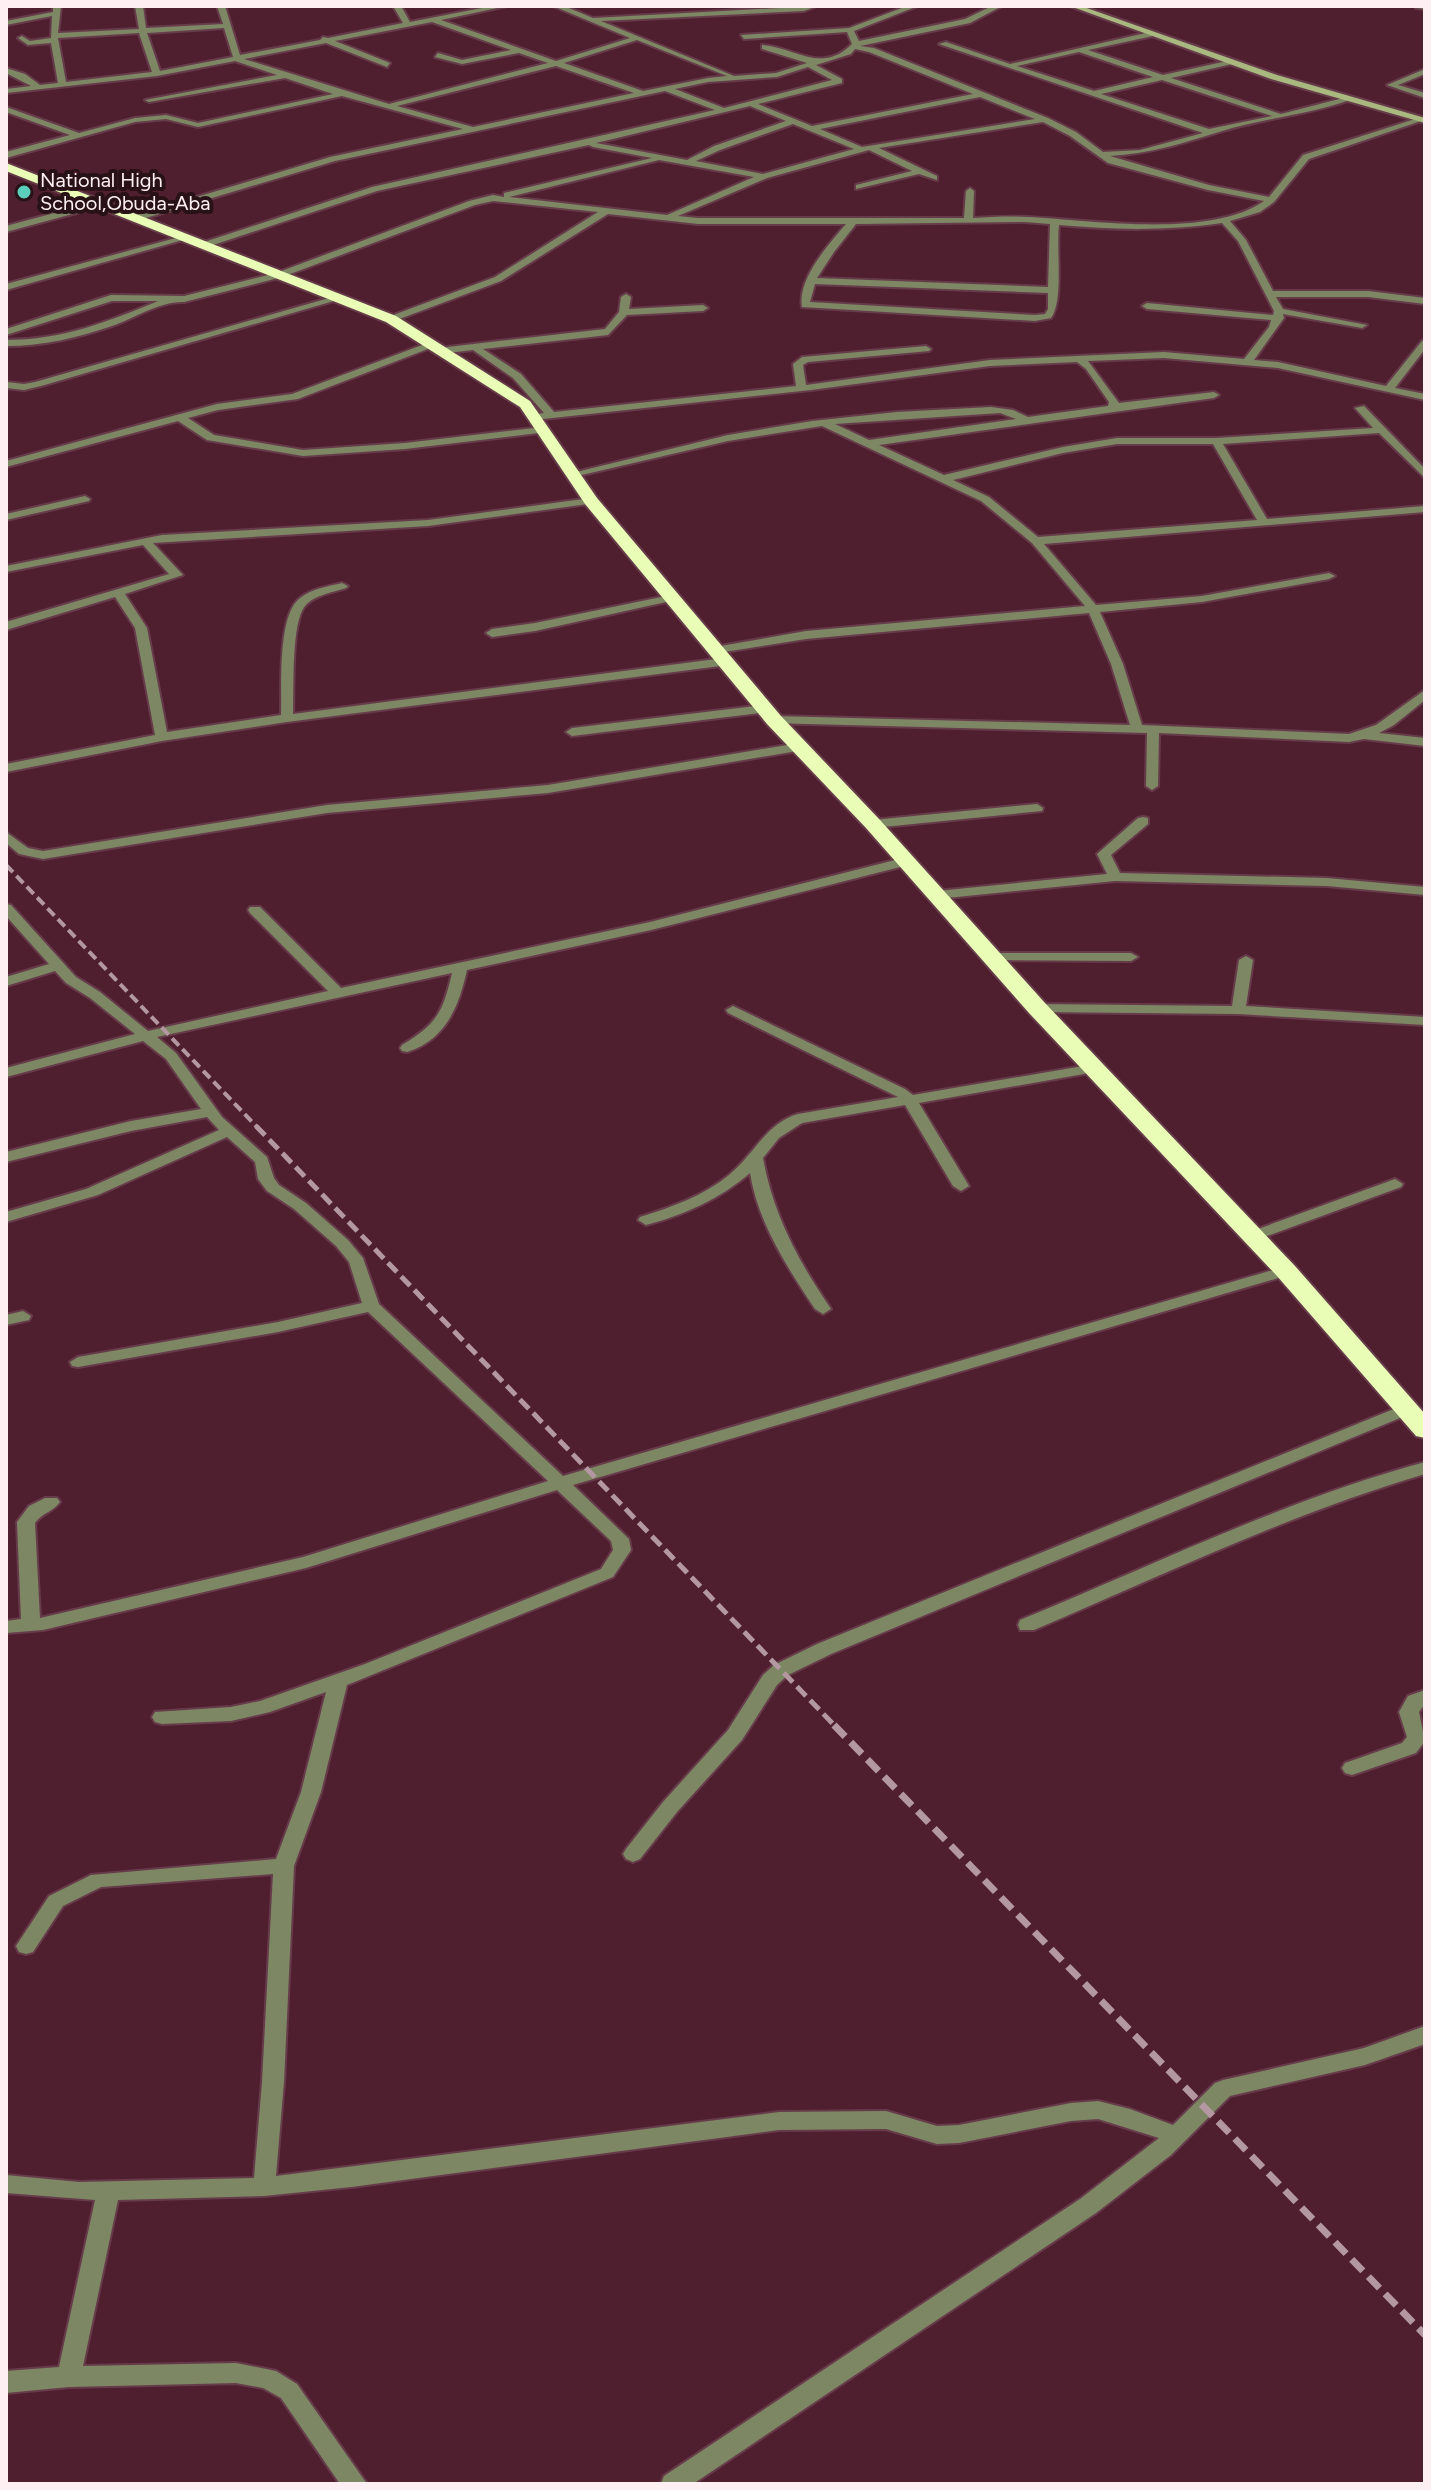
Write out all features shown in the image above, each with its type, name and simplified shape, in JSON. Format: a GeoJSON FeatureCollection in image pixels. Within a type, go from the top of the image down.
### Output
{"type":"FeatureCollection","features":[{"type":"Feature","properties":{"kind":"highway"},"geometry":{"type":"LineString","coordinates":[[6,167],[391,319],[525,404],[542,421],[591,501],[769,715],[907,861],[1037,1008],[1286,1271],[1425,1430]]}},
{"type":"Feature","properties":{"kind":"street"},"geometry":{"type":"LineString","coordinates":[[139,6],[144,41],[157,74]]}},
{"type":"Feature","properties":{"kind":"street"},"geometry":{"type":"LineString","coordinates":[[221,6],[235,58]]}},
{"type":"Feature","properties":{"kind":"street"},"geometry":{"type":"LineString","coordinates":[[397,6],[407,24]]}},
{"type":"Feature","properties":{"kind":"street"},"geometry":{"type":"LineString","coordinates":[[6,91],[157,74],[500,6]]}},
{"type":"Feature","properties":{"kind":"street"},"geometry":{"type":"LineString","coordinates":[[557,6],[736,77]]}},
{"type":"Feature","properties":{"kind":"street"},"geometry":{"type":"LineString","coordinates":[[596,19],[804,9],[813,6]]}},
{"type":"Feature","properties":{"kind":"street"},"geometry":{"type":"LineString","coordinates":[[744,37],[850,30],[914,6]]}},
{"type":"Feature","properties":{"kind":"street"},"geometry":{"type":"LineString","coordinates":[[136,218],[293,169],[471,129],[664,89],[736,77],[777,75],[855,46],[967,21],[998,6]]}},
{"type":"Feature","properties":{"kind":"street"},"geometry":{"type":"LineString","coordinates":[[1074,6],[1229,62],[1421,120]]}},
{"type":"Feature","properties":{"kind":"street"},"geometry":{"type":"LineString","coordinates":[[6,23],[57,10],[54,38],[62,84]]}},
{"type":"Feature","properties":{"kind":"street"},"geometry":{"type":"LineString","coordinates":[[429,19],[643,93]]}},
{"type":"Feature","properties":{"kind":"street"},"geometry":{"type":"LineString","coordinates":[[22,38],[28,43],[54,38],[226,26]]}},
{"type":"Feature","properties":{"kind":"street"},"geometry":{"type":"LineString","coordinates":[[850,30],[855,46]]}},
{"type":"Feature","properties":{"kind":"street"},"geometry":{"type":"LineString","coordinates":[[1009,65],[1150,34]]}},
{"type":"Feature","properties":{"kind":"street"},"geometry":{"type":"LineString","coordinates":[[323,39],[387,65]]}},
{"type":"Feature","properties":{"kind":"street"},"geometry":{"type":"LineString","coordinates":[[389,106],[553,64],[634,39]]}},
{"type":"Feature","properties":{"kind":"street"},"geometry":{"type":"LineString","coordinates":[[943,44],[1214,132]]}},
{"type":"Feature","properties":{"kind":"street"},"geometry":{"type":"LineString","coordinates":[[855,46],[1045,120],[1073,134],[1098,154],[1140,170],[1271,200]]}},
{"type":"Feature","properties":{"kind":"street"},"geometry":{"type":"LineString","coordinates":[[6,287],[195,241],[375,189],[753,105],[839,81],[813,64],[765,47]]}},
{"type":"Feature","properties":{"kind":"street"},"geometry":{"type":"LineString","coordinates":[[1080,50],[1281,117]]}},
{"type":"Feature","properties":{"kind":"street"},"geometry":{"type":"LineString","coordinates":[[438,55],[462,62],[519,51]]}},
{"type":"Feature","properties":{"kind":"street"},"geometry":{"type":"LineString","coordinates":[[235,58],[285,77],[471,129]]}},
{"type":"Feature","properties":{"kind":"street"},"geometry":{"type":"LineString","coordinates":[[1096,92],[1229,62]]}},
{"type":"Feature","properties":{"kind":"street"},"geometry":{"type":"LineString","coordinates":[[6,70],[38,87]]}},
{"type":"Feature","properties":{"kind":"street"},"geometry":{"type":"LineString","coordinates":[[1422,103],[1391,85],[1425,71]]}},
{"type":"Feature","properties":{"kind":"street"},"geometry":{"type":"LineString","coordinates":[[149,100],[285,77]]}},
{"type":"Feature","properties":{"kind":"street"},"geometry":{"type":"LineString","coordinates":[[664,89],[725,111]]}},
{"type":"Feature","properties":{"kind":"street"},"geometry":{"type":"LineString","coordinates":[[6,155],[158,117],[198,125],[342,94]]}},
{"type":"Feature","properties":{"kind":"street"},"geometry":{"type":"LineString","coordinates":[[810,129],[978,95]]}},
{"type":"Feature","properties":{"kind":"street"},"geometry":{"type":"LineString","coordinates":[[1098,154],[1140,152],[1344,99]]}},
{"type":"Feature","properties":{"kind":"street"},"geometry":{"type":"LineString","coordinates":[[1400,115],[1422,103]]}},
{"type":"Feature","properties":{"kind":"street"},"geometry":{"type":"LineString","coordinates":[[753,105],[934,178]]}},
{"type":"Feature","properties":{"kind":"street"},"geometry":{"type":"LineString","coordinates":[[6,109],[77,135]]}},
{"type":"Feature","properties":{"kind":"street"},"geometry":{"type":"LineString","coordinates":[[664,219],[764,176],[866,148],[1045,120]]}},
{"type":"Feature","properties":{"kind":"street"},"geometry":{"type":"LineString","coordinates":[[493,198],[664,219],[853,222],[1025,219],[1124,228],[1224,220],[1257,210],[1271,200],[1306,157],[1421,120]]}},
{"type":"Feature","properties":{"kind":"street"},"geometry":{"type":"LineString","coordinates":[[686,163],[717,148],[792,122]]}},
{"type":"Feature","properties":{"kind":"street"},"geometry":{"type":"LineString","coordinates":[[583,143],[764,176]]}},
{"type":"Feature","properties":{"kind":"street"},"geometry":{"type":"LineString","coordinates":[[6,332],[111,298],[169,300],[204,295],[279,275],[472,203],[661,158]]}},
{"type":"Feature","properties":{"kind":"street"},"geometry":{"type":"LineString","coordinates":[[859,187],[920,171]]}},
{"type":"Feature","properties":{"kind":"street"},"geometry":{"type":"LineString","coordinates":[[968,221],[970,191]]}},
{"type":"Feature","properties":{"kind":"street"},"geometry":{"type":"LineString","coordinates":[[6,229],[99,204]]}},
{"type":"Feature","properties":{"kind":"street"},"geometry":{"type":"LineString","coordinates":[[391,319],[498,279],[606,211]]}},
{"type":"Feature","properties":{"kind":"street"},"geometry":{"type":"LineString","coordinates":[[1224,220],[1237,232],[1272,294],[1279,314]]}},
{"type":"Feature","properties":{"kind":"street"},"geometry":{"type":"LineString","coordinates":[[853,222],[830,247],[804,299],[805,305],[999,318],[1048,316],[1053,309],[1055,221]]}},
{"type":"Feature","properties":{"kind":"street"},"geometry":{"type":"LineString","coordinates":[[813,281],[1052,290]]}},
{"type":"Feature","properties":{"kind":"street"},"geometry":{"type":"LineString","coordinates":[[1272,294],[1368,294],[1425,301]]}},
{"type":"Feature","properties":{"kind":"street"},"geometry":{"type":"LineString","coordinates":[[6,464],[217,407],[294,397],[435,348],[477,349],[608,332],[624,312],[626,297]]}},
{"type":"Feature","properties":{"kind":"street"},"geometry":{"type":"LineString","coordinates":[[6,385],[24,387],[37,384],[339,298]]}},
{"type":"Feature","properties":{"kind":"street"},"geometry":{"type":"LineString","coordinates":[[6,343],[41,343],[109,324],[159,307],[169,300]]}},
{"type":"Feature","properties":{"kind":"street"},"geometry":{"type":"LineString","coordinates":[[1147,306],[1279,314],[1362,325]]}},
{"type":"Feature","properties":{"kind":"street"},"geometry":{"type":"LineString","coordinates":[[624,312],[703,308]]}},
{"type":"Feature","properties":{"kind":"street"},"geometry":{"type":"LineString","coordinates":[[1248,361],[1279,314]]}},
{"type":"Feature","properties":{"kind":"street"},"geometry":{"type":"LineString","coordinates":[[1389,389],[1425,343]]}},
{"type":"Feature","properties":{"kind":"street"},"geometry":{"type":"LineString","coordinates":[[477,349],[517,376],[542,421]]}},
{"type":"Feature","properties":{"kind":"street"},"geometry":{"type":"LineString","coordinates":[[487,355],[566,349]]}},
{"type":"Feature","properties":{"kind":"street"},"geometry":{"type":"LineString","coordinates":[[801,388],[798,364],[805,359],[926,349]]}},
{"type":"Feature","properties":{"kind":"street"},"geometry":{"type":"LineString","coordinates":[[180,417],[211,438],[303,453],[405,446],[542,421],[943,368],[1016,361],[1173,355],[1248,361],[1425,397]]}},
{"type":"Feature","properties":{"kind":"street"},"geometry":{"type":"LineString","coordinates":[[1079,359],[1089,367],[1114,402],[1114,407]]}},
{"type":"Feature","properties":{"kind":"street"},"geometry":{"type":"LineString","coordinates":[[869,443],[1024,419],[1214,395]]}},
{"type":"Feature","properties":{"kind":"street"},"geometry":{"type":"LineString","coordinates":[[1360,408],[1425,475]]}},
{"type":"Feature","properties":{"kind":"street"},"geometry":{"type":"LineString","coordinates":[[573,474],[637,462],[729,438],[888,415],[1013,411],[1024,419]]}},
{"type":"Feature","properties":{"kind":"street"},"geometry":{"type":"LineString","coordinates":[[824,423],[991,503],[1036,541],[1092,607],[1117,664],[1137,728]]}},
{"type":"Feature","properties":{"kind":"street"},"geometry":{"type":"LineString","coordinates":[[942,479],[1072,448],[1117,441],[1216,441],[1383,430]]}},
{"type":"Feature","properties":{"kind":"street"},"geometry":{"type":"LineString","coordinates":[[1216,441],[1264,522]]}},
{"type":"Feature","properties":{"kind":"street"},"geometry":{"type":"LineString","coordinates":[[6,517],[85,499]]}},
{"type":"Feature","properties":{"kind":"street"},"geometry":{"type":"LineString","coordinates":[[6,569],[173,536],[428,523],[591,501]]}},
{"type":"Feature","properties":{"kind":"street"},"geometry":{"type":"LineString","coordinates":[[1036,541],[1425,509]]}},
{"type":"Feature","properties":{"kind":"street"},"geometry":{"type":"LineString","coordinates":[[6,626],[177,575],[145,541]]}},
{"type":"Feature","properties":{"kind":"street"},"geometry":{"type":"LineString","coordinates":[[6,768],[162,737],[719,657],[806,635],[1202,599],[1329,576]]}},
{"type":"Feature","properties":{"kind":"street"},"geometry":{"type":"LineString","coordinates":[[287,718],[290,643],[299,607],[305,600],[342,586]]}},
{"type":"Feature","properties":{"kind":"street"},"geometry":{"type":"LineString","coordinates":[[119,594],[141,628],[162,737]]}},
{"type":"Feature","properties":{"kind":"street"},"geometry":{"type":"LineString","coordinates":[[492,633],[671,598]]}},
{"type":"Feature","properties":{"kind":"street"},"geometry":{"type":"LineString","coordinates":[[1368,736],[1425,694]]}},
{"type":"Feature","properties":{"kind":"street"},"geometry":{"type":"LineString","coordinates":[[572,732],[769,715],[1335,738],[1368,736],[1425,742]]}},
{"type":"Feature","properties":{"kind":"street"},"geometry":{"type":"LineString","coordinates":[[1152,786],[1153,729]]}},
{"type":"Feature","properties":{"kind":"street"},"geometry":{"type":"LineString","coordinates":[[6,836],[24,851],[43,855],[327,809],[548,789],[799,747]]}},
{"type":"Feature","properties":{"kind":"street"},"geometry":{"type":"LineString","coordinates":[[873,824],[1037,808]]}},
{"type":"Feature","properties":{"kind":"street"},"geometry":{"type":"LineString","coordinates":[[1115,877],[1104,854],[1143,821]]}},
{"type":"Feature","properties":{"kind":"street"},"geometry":{"type":"LineString","coordinates":[[6,1073],[145,1036],[651,926],[907,861]]}},
{"type":"Feature","properties":{"kind":"street"},"geometry":{"type":"LineString","coordinates":[[937,895],[1115,877],[1312,881],[1425,891]]}},
{"type":"Feature","properties":{"kind":"street"},"geometry":{"type":"LineString","coordinates":[[6,908],[57,966],[171,1056],[210,1112],[262,1160],[266,1179],[273,1188],[300,1206],[342,1243],[357,1261],[371,1306],[620,1539],[622,1550],[607,1573],[338,1681],[263,1707],[231,1714],[162,1717]]}},
{"type":"Feature","properties":{"kind":"street"},"geometry":{"type":"LineString","coordinates":[[255,910],[338,993]]}},
{"type":"Feature","properties":{"kind":"street"},"geometry":{"type":"LineString","coordinates":[[991,957],[1131,957]]}},
{"type":"Feature","properties":{"kind":"street"},"geometry":{"type":"LineString","coordinates":[[1238,1010],[1246,960]]}},
{"type":"Feature","properties":{"kind":"street"},"geometry":{"type":"LineString","coordinates":[[6,982],[57,966]]}},
{"type":"Feature","properties":{"kind":"street"},"geometry":{"type":"LineString","coordinates":[[407,1048],[443,1023],[450,1012],[461,967]]}},
{"type":"Feature","properties":{"kind":"street"},"geometry":{"type":"LineString","coordinates":[[1037,1008],[1238,1010],[1425,1021]]}},
{"type":"Feature","properties":{"kind":"street"},"geometry":{"type":"LineString","coordinates":[[733,1010],[874,1076],[910,1100],[961,1186]]}},
{"type":"Feature","properties":{"kind":"street"},"geometry":{"type":"LineString","coordinates":[[646,1220],[687,1207],[729,1182],[755,1158],[775,1130],[789,1123],[1095,1068]]}},
{"type":"Feature","properties":{"kind":"street"},"geometry":{"type":"LineString","coordinates":[[6,1157],[131,1126],[210,1112]]}},
{"type":"Feature","properties":{"kind":"street"},"geometry":{"type":"LineString","coordinates":[[6,1217],[92,1192],[228,1131]]}},
{"type":"Feature","properties":{"kind":"street"},"geometry":{"type":"LineString","coordinates":[[755,1158],[758,1185],[778,1238],[823,1309]]}},
{"type":"Feature","properties":{"kind":"street"},"geometry":{"type":"LineString","coordinates":[[1253,1236],[1395,1184]]}},
{"type":"Feature","properties":{"kind":"street"},"geometry":{"type":"LineString","coordinates":[[6,1627],[31,1625],[306,1562],[560,1486],[593,1473],[1286,1271]]}},
{"type":"Feature","properties":{"kind":"street"},"geometry":{"type":"LineString","coordinates":[[78,1362],[264,1330],[371,1306]]}},
{"type":"Feature","properties":{"kind":"street"},"geometry":{"type":"LineString","coordinates":[[633,1854],[670,1807],[735,1735],[770,1680],[781,1670],[853,1637],[1406,1409]]}},
{"type":"Feature","properties":{"kind":"street"},"geometry":{"type":"LineString","coordinates":[[1027,1625],[1304,1508],[1379,1480],[1425,1468]]}},
{"type":"Feature","properties":{"kind":"street"},"geometry":{"type":"LineString","coordinates":[[31,1625],[26,1522],[35,1510],[51,1502]]}},
{"type":"Feature","properties":{"kind":"street"},"geometry":{"type":"LineString","coordinates":[[264,2187],[273,2082],[284,1866],[311,1792],[338,1681]]}},
{"type":"Feature","properties":{"kind":"street"},"geometry":{"type":"LineString","coordinates":[[1352,1768],[1409,1748],[1417,1738],[1409,1712],[1415,1701],[1425,1697]]}},
{"type":"Feature","properties":{"kind":"street"},"geometry":{"type":"LineString","coordinates":[[26,1946],[56,1901],[98,1880],[284,1866]]}},
{"type":"Feature","properties":{"kind":"street"},"geometry":{"type":"LineString","coordinates":[[673,2484],[1088,2206],[1178,2136],[1223,2089],[1365,2056],[1425,2035]]}},
{"type":"Feature","properties":{"kind":"street"},"geometry":{"type":"LineString","coordinates":[[6,2184],[108,2191],[264,2187],[779,2121],[886,2120],[937,2135],[1098,2110],[1178,2136]]}},
{"type":"Feature","properties":{"kind":"street"},"geometry":{"type":"LineString","coordinates":[[69,2377],[108,2191]]}},
{"type":"Feature","properties":{"kind":"street"},"geometry":{"type":"LineString","coordinates":[[6,2382],[69,2377],[236,2373],[268,2378],[289,2391],[355,2484]]}},
{"type":"Feature","properties":{"kind":"railway"},"geometry":{"type":"LineString","coordinates":[[6,865],[258,1128]]}},
{"type":"Feature","properties":{"kind":"railway"},"geometry":{"type":"LineString","coordinates":[[256,1126],[836,1727]]}},
{"type":"Feature","properties":{"kind":"railway"},"geometry":{"type":"LineString","coordinates":[[834,1725],[1425,2335]]}},
{"type":"Feature","properties":{"kind":"place","name":"National High School,Obuda-Aba"},"geometry":{"type":"Point","coordinates":[24,192]}}]}
